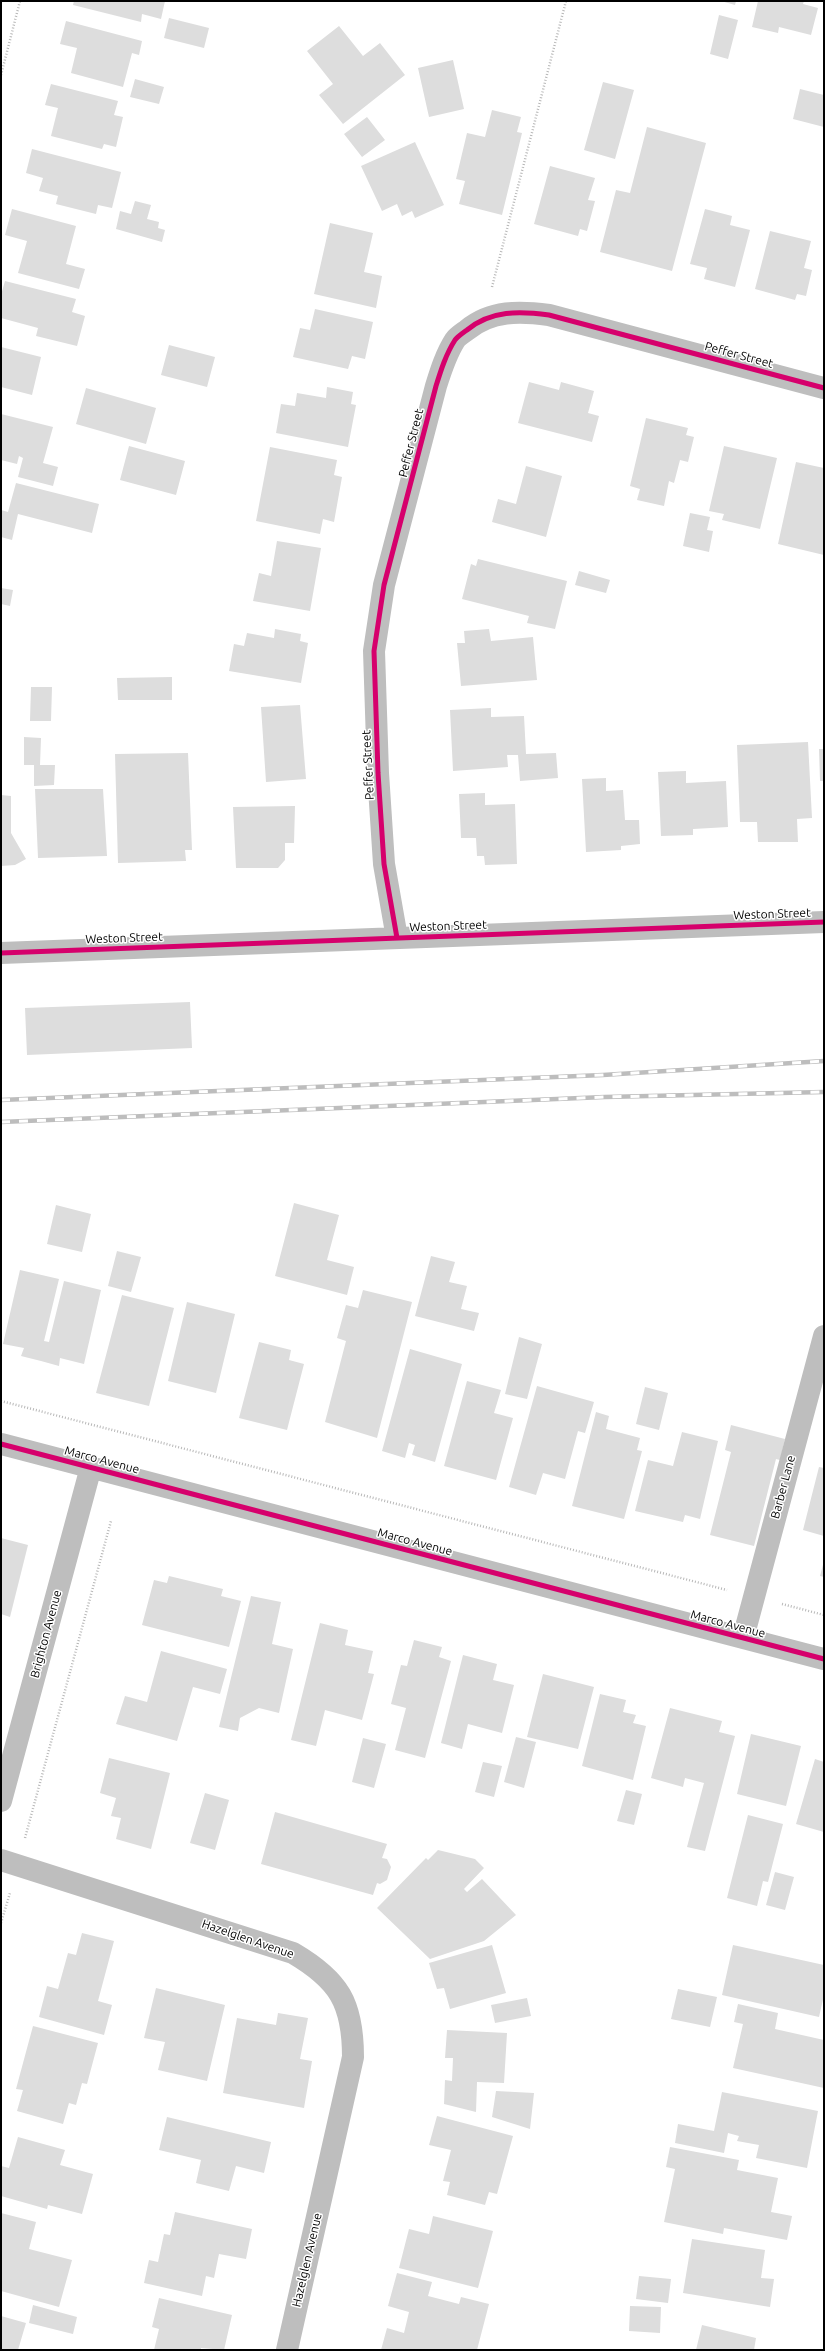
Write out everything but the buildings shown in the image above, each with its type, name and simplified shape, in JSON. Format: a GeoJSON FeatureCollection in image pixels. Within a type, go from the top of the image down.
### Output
{"type":"FeatureCollection","features":[{"type":"Feature","properties":{"kind":"street","name":"Peffer Street"},"geometry":{"type":"LineString","coordinates":[[397,938],[384,864],[378,773],[374,651],[378,619],[434,394],[445,359],[456,339],[474,324],[496,314],[523,311],[549,315],[824,388]]}},
{"type":"Feature","properties":{"kind":"street","name":"Weston Street"},"geometry":{"type":"LineString","coordinates":[[1,953],[824,922]]}},
{"type":"Feature","properties":{"kind":"street","name":"Barber Lane"},"geometry":{"type":"LineString","coordinates":[[743,1638],[824,1336]]}},
{"type":"Feature","properties":{"kind":"street","name":"Marco Avenue"},"geometry":{"type":"LineString","coordinates":[[1,1444],[824,1659]]}},
{"type":"Feature","properties":{"kind":"street","name":"Brighton Avenue"},"geometry":{"type":"LineString","coordinates":[[1,1801],[91,1467]]}},
{"type":"Feature","properties":{"kind":"street","name":"Hazelglen Avenue"},"geometry":{"type":"LineString","coordinates":[[9,1862],[293,1953],[318,1968],[335,1987],[347,2008],[353,2032],[353,2056],[349,2079],[287,2350]]}},
{"type":"Feature","properties":{"kind":"path"},"geometry":{"type":"LineString","coordinates":[[1,75],[20,1]]}},
{"type":"Feature","properties":{"kind":"path"},"geometry":{"type":"LineString","coordinates":[[485,319],[566,1]]}},
{"type":"Feature","properties":{"kind":"path"},"geometry":{"type":"LineString","coordinates":[[1,1401],[824,1615]]}},
{"type":"Feature","properties":{"kind":"path"},"geometry":{"type":"LineString","coordinates":[[1,1923],[9,1862],[111,1521]]}},
{"type":"Feature","properties":{"kind":"railway"},"geometry":{"type":"LineString","coordinates":[[1,1100],[603,1075],[824,1061]]}},
{"type":"Feature","properties":{"kind":"railway"},"geometry":{"type":"LineString","coordinates":[[1,1122],[605,1097],[824,1092]]}},
{"type":"Feature","properties":{"kind":"cycle path"},"geometry":{"type":"LineString","coordinates":[[397,938],[384,864],[378,773],[374,651],[384,585],[436,386],[446,356],[455,340],[476,323],[496,315],[517,313],[549,315],[824,388]]}},
{"type":"Feature","properties":{"kind":"cycle path"},"geometry":{"type":"LineString","coordinates":[[1,953],[824,922]]}},
{"type":"Feature","properties":{"kind":"cycle path"},"geometry":{"type":"LineString","coordinates":[[1,1444],[824,1659]]}}]}
